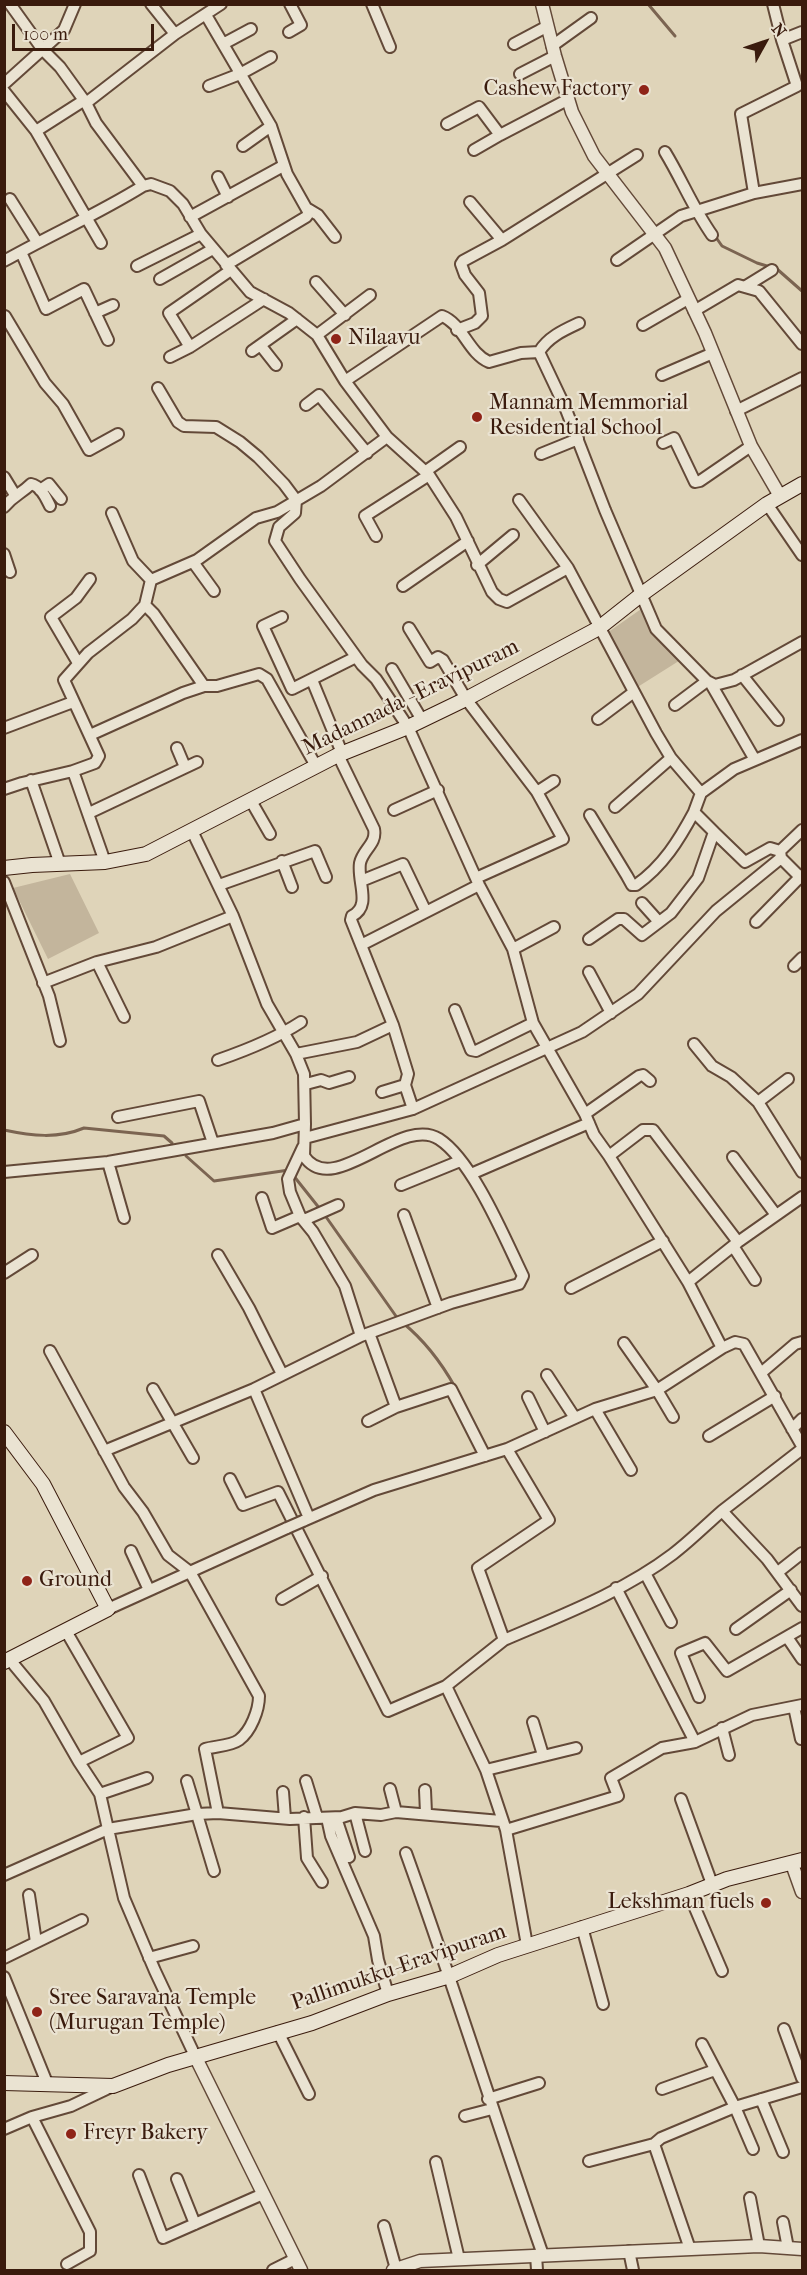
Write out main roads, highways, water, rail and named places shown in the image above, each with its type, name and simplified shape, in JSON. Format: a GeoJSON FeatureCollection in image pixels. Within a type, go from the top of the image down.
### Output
{"type":"FeatureCollection","features":[{"type":"Feature","properties":{"kind":"main road","name":"Madannada - Eravipuram"},"geometry":{"type":"LineString","coordinates":[[4,868],[105,862],[146,854],[340,754],[408,727],[466,699],[599,628],[642,594],[767,504],[802,484]]}},
{"type":"Feature","properties":{"kind":"main road"},"geometry":{"type":"LineString","coordinates":[[4,1431],[43,1484],[108,1609],[7,1661]]}},
{"type":"Feature","properties":{"kind":"main road","name":"Pallimukku-Eravipuram"},"geometry":{"type":"LineString","coordinates":[[4,2083],[113,2086],[230,2045],[312,2023],[388,1994],[450,1976],[498,1955],[688,1894],[712,1884],[797,1862]]}},
{"type":"Feature","properties":{"kind":"waterway"},"geometry":{"type":"LineString","coordinates":[[648,4],[675,36]]}},
{"type":"Feature","properties":{"kind":"waterway"},"geometry":{"type":"LineString","coordinates":[[715,236],[722,246],[757,263],[777,269],[802,291]]}},
{"type":"Feature","properties":{"kind":"waterway"},"geometry":{"type":"LineString","coordinates":[[4,1130],[25,1134],[55,1135],[84,1128],[164,1136],[172,1143]]}},
{"type":"Feature","properties":{"kind":"waterway"},"geometry":{"type":"LineString","coordinates":[[186,1156],[214,1181],[289,1170],[320,1209]]}},
{"type":"Feature","properties":{"kind":"waterway"},"geometry":{"type":"LineString","coordinates":[[324,1214],[398,1319]]}},
{"type":"Feature","properties":{"kind":"waterway"},"geometry":{"type":"LineString","coordinates":[[403,1323],[432,1352],[455,1387]]}},
{"type":"Feature","properties":{"kind":"place","name":"Cashew Factory"},"geometry":{"type":"Point","coordinates":[644,90]}},
{"type":"Feature","properties":{"kind":"place","name":"Nilaavu"},"geometry":{"type":"Point","coordinates":[336,339]}},
{"type":"Feature","properties":{"kind":"place","name":"Mannam Memmorial Residential School"},"geometry":{"type":"Point","coordinates":[477,417]}},
{"type":"Feature","properties":{"kind":"place","name":"Ground"},"geometry":{"type":"Point","coordinates":[27,1581]}},
{"type":"Feature","properties":{"kind":"place","name":"Lekshman fuels"},"geometry":{"type":"Point","coordinates":[766,1903]}},
{"type":"Feature","properties":{"kind":"place","name":"Sree Saravana Temple (Murugan Temple)"},"geometry":{"type":"Point","coordinates":[37,2012]}},
{"type":"Feature","properties":{"kind":"place","name":"Freyr Bakery"},"geometry":{"type":"Point","coordinates":[71,2134]}}]}
